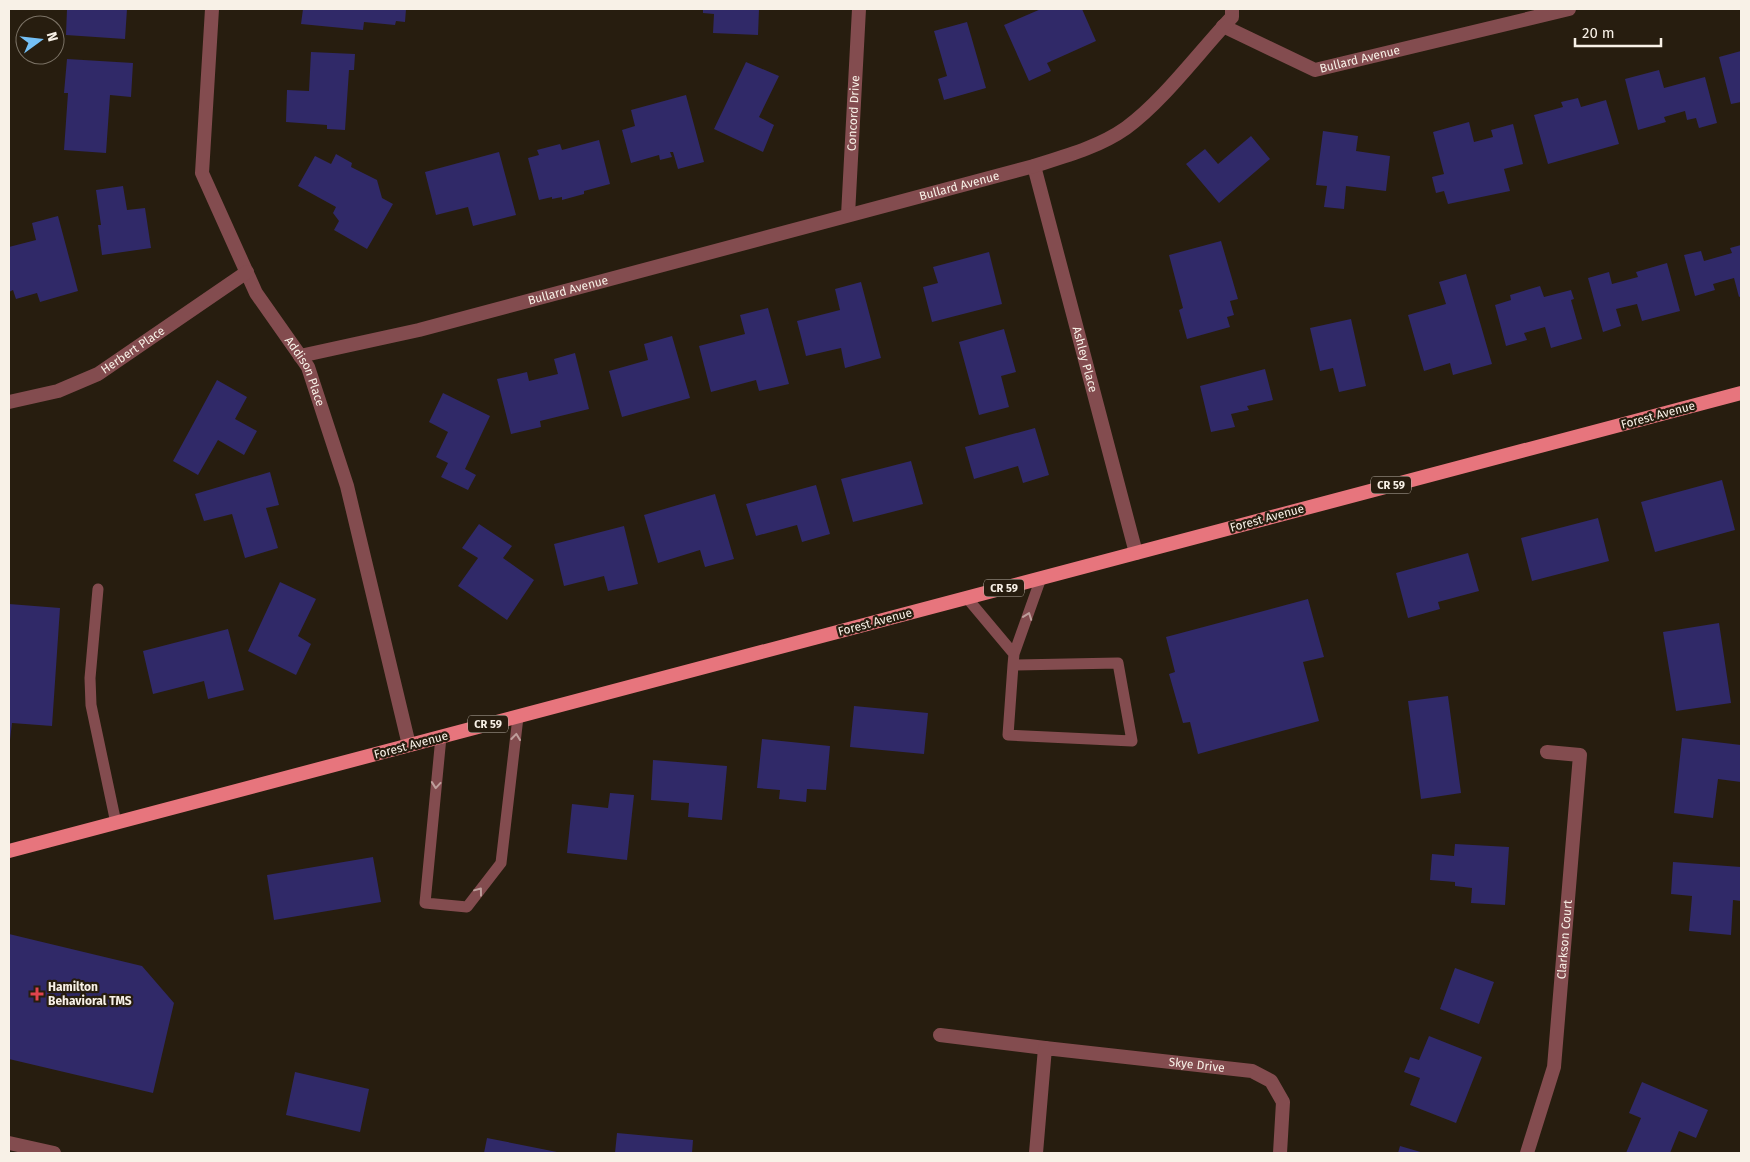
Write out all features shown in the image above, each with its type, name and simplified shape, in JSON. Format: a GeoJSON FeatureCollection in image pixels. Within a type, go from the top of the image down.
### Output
{"type":"FeatureCollection","features":[{"type":"Feature","properties":{"kind":"main road","name":"Forest Avenue"},"geometry":{"type":"LineString","coordinates":[[9,851],[1741,393]]}},
{"type":"Feature","properties":{"kind":"street","name":"Addison Place"},"geometry":{"type":"LineString","coordinates":[[212,9],[202,173],[256,293],[308,367],[347,486],[409,745]]}},
{"type":"Feature","properties":{"kind":"street","name":"Concord Drive"},"geometry":{"type":"LineString","coordinates":[[848,215],[859,9]]}},
{"type":"Feature","properties":{"kind":"street"},"geometry":{"type":"LineString","coordinates":[[1223,26],[1232,17],[1232,9]]}},
{"type":"Feature","properties":{"kind":"street","name":"Bullard Avenue"},"geometry":{"type":"LineString","coordinates":[[300,356],[419,330],[1034,166],[1092,147],[1126,128],[1154,102],[1223,26],[1315,70],[1570,9]]}},
{"type":"Feature","properties":{"kind":"street","name":"Ashley Place"},"geometry":{"type":"LineString","coordinates":[[1034,166],[1136,553]]}},
{"type":"Feature","properties":{"kind":"street","name":"Herbert Place"},"geometry":{"type":"LineString","coordinates":[[9,402],[58,391],[98,374],[247,272]]}},
{"type":"Feature","properties":{"kind":"street","name":"Clarkson Court"},"geometry":{"type":"LineString","coordinates":[[1527,1153],[1554,1067],[1580,755],[1547,752]]}},
{"type":"Feature","properties":{"kind":"street","name":"Skye Drive"},"geometry":{"type":"LineString","coordinates":[[940,1035],[1252,1071],[1271,1081],[1283,1102],[1280,1153]]}},
{"type":"Feature","properties":{"kind":"street"},"geometry":{"type":"LineString","coordinates":[[1036,1153],[1044,1048]]}},
{"type":"Feature","properties":{"kind":"street"},"geometry":{"type":"LineString","coordinates":[[9,1143],[54,1153]]}},
{"type":"Feature","properties":{"kind":"lane"},"geometry":{"type":"LineString","coordinates":[[1013,660],[1118,663],[1132,741],[1008,735],[1013,660],[1041,578]]}},
{"type":"Feature","properties":{"kind":"lane"},"geometry":{"type":"LineString","coordinates":[[98,589],[90,678],[92,705],[116,823]]}},
{"type":"Feature","properties":{"kind":"lane"},"geometry":{"type":"LineString","coordinates":[[967,598],[1013,660]]}},
{"type":"Feature","properties":{"kind":"lane"},"geometry":{"type":"LineString","coordinates":[[441,737],[425,903],[468,907],[500,863],[518,716]]}},
{"type":"Feature","properties":{"kind":"building"},"geometry":{"type":"Polygon","coordinates":[[[67,9],[127,9],[125,39],[66,35],[67,9]]]}},
{"type":"Feature","properties":{"kind":"building"},"geometry":{"type":"Polygon","coordinates":[[[303,9],[406,9],[405,22],[396,21],[395,25],[364,22],[363,30],[301,24],[303,9]]]}},
{"type":"Feature","properties":{"kind":"building"},"geometry":{"type":"Polygon","coordinates":[[[703,9],[759,9],[758,35],[713,33],[714,14],[703,13],[703,9]]]}},
{"type":"Feature","properties":{"kind":"building"},"geometry":{"type":"Polygon","coordinates":[[[1041,9],[1082,9],[1096,41],[1047,63],[1051,71],[1029,81],[1004,25],[1041,9]]]}},
{"type":"Feature","properties":{"kind":"building"},"geometry":{"type":"Polygon","coordinates":[[[967,22],[986,88],[944,100],[938,79],[947,76],[934,31],[967,22]]]}},
{"type":"Feature","properties":{"kind":"building"},"geometry":{"type":"Polygon","coordinates":[[[1741,51],[1741,102],[1731,104],[1719,57],[1741,51]]]}},
{"type":"Feature","properties":{"kind":"building"},"geometry":{"type":"Polygon","coordinates":[[[311,52],[355,54],[354,70],[349,70],[345,130],[327,129],[327,125],[286,122],[287,90],[309,91],[311,52]]]}},
{"type":"Feature","properties":{"kind":"building"},"geometry":{"type":"Polygon","coordinates":[[[67,59],[133,63],[131,97],[110,95],[106,153],[64,150],[68,93],[64,93],[67,59]]]}},
{"type":"Feature","properties":{"kind":"building"},"geometry":{"type":"Polygon","coordinates":[[[746,62],[779,76],[759,117],[774,125],[763,152],[714,129],[746,62]]]}},
{"type":"Feature","properties":{"kind":"building"},"geometry":{"type":"Polygon","coordinates":[[[1659,70],[1664,88],[1705,77],[1717,123],[1699,128],[1696,118],[1687,120],[1685,111],[1664,117],[1666,122],[1638,130],[1625,79],[1659,70]]]}},
{"type":"Feature","properties":{"kind":"building"},"geometry":{"type":"Polygon","coordinates":[[[686,95],[704,162],[678,169],[673,152],[670,152],[672,157],[660,160],[659,155],[631,163],[622,130],[635,126],[631,110],[686,95]]]}},
{"type":"Feature","properties":{"kind":"building"},"geometry":{"type":"Polygon","coordinates":[[[1578,98],[1581,107],[1606,100],[1619,144],[1548,164],[1534,115],[1563,107],[1561,102],[1578,98]]]}},
{"type":"Feature","properties":{"kind":"building"},"geometry":{"type":"Polygon","coordinates":[[[1469,122],[1474,142],[1493,137],[1491,130],[1513,124],[1523,164],[1504,169],[1510,191],[1448,204],[1444,191],[1436,193],[1432,177],[1444,174],[1433,132],[1469,122]]]}},
{"type":"Feature","properties":{"kind":"building"},"geometry":{"type":"Polygon","coordinates":[[[1323,131],[1358,136],[1356,151],[1390,156],[1386,191],[1346,186],[1344,209],[1324,207],[1327,186],[1316,185],[1323,131]]]}},
{"type":"Feature","properties":{"kind":"building"},"geometry":{"type":"Polygon","coordinates":[[[1251,136],[1270,159],[1219,203],[1186,164],[1205,149],[1218,164],[1251,136]]]}},
{"type":"Feature","properties":{"kind":"building"},"geometry":{"type":"Polygon","coordinates":[[[599,140],[610,184],[584,191],[584,194],[562,200],[562,197],[552,199],[552,197],[539,200],[528,158],[539,155],[537,150],[560,144],[562,150],[599,140]]]}},
{"type":"Feature","properties":{"kind":"building"},"geometry":{"type":"Polygon","coordinates":[[[499,152],[516,215],[473,226],[468,207],[436,215],[425,172],[499,152]]]}},
{"type":"Feature","properties":{"kind":"building"},"geometry":{"type":"Polygon","coordinates":[[[336,154],[352,163],[351,167],[377,180],[382,198],[393,204],[367,249],[334,230],[339,221],[333,213],[336,207],[298,186],[315,156],[331,164],[336,154]]]}},
{"type":"Feature","properties":{"kind":"building"},"geometry":{"type":"Polygon","coordinates":[[[123,186],[127,210],[145,208],[151,248],[102,255],[98,225],[101,225],[96,190],[123,186]]]}},
{"type":"Feature","properties":{"kind":"building"},"geometry":{"type":"Polygon","coordinates":[[[58,216],[78,291],[40,302],[37,293],[16,299],[13,290],[9,292],[9,247],[36,240],[32,223],[58,216]]]}},
{"type":"Feature","properties":{"kind":"building"},"geometry":{"type":"Polygon","coordinates":[[[1221,241],[1238,299],[1230,301],[1234,315],[1227,317],[1230,327],[1187,339],[1179,310],[1183,308],[1169,255],[1221,241]]]}},
{"type":"Feature","properties":{"kind":"building"},"geometry":{"type":"Polygon","coordinates":[[[1741,245],[1741,296],[1739,297],[1734,278],[1713,284],[1715,290],[1695,296],[1684,255],[1701,251],[1704,261],[1732,253],[1730,248],[1741,245]]]}},
{"type":"Feature","properties":{"kind":"building"},"geometry":{"type":"Polygon","coordinates":[[[989,252],[1002,304],[932,322],[923,287],[938,283],[933,267],[989,252]]]}},
{"type":"Feature","properties":{"kind":"building"},"geometry":{"type":"Polygon","coordinates":[[[1667,263],[1680,311],[1642,321],[1637,304],[1616,309],[1621,326],[1603,332],[1588,278],[1609,272],[1612,284],[1638,277],[1636,272],[1667,263]]]}},
{"type":"Feature","properties":{"kind":"building"},"geometry":{"type":"Polygon","coordinates":[[[1466,274],[1492,364],[1453,375],[1450,363],[1424,371],[1408,315],[1446,304],[1439,282],[1466,274]]]}},
{"type":"Feature","properties":{"kind":"building"},"geometry":{"type":"Polygon","coordinates":[[[861,282],[881,358],[845,368],[841,348],[806,356],[797,321],[840,310],[835,289],[861,282]]]}},
{"type":"Feature","properties":{"kind":"building"},"geometry":{"type":"Polygon","coordinates":[[[1540,286],[1544,297],[1571,290],[1574,299],[1571,300],[1582,339],[1551,348],[1545,327],[1524,333],[1527,340],[1506,346],[1495,305],[1511,300],[1510,295],[1540,286]]]}},
{"type":"Feature","properties":{"kind":"building"},"geometry":{"type":"Polygon","coordinates":[[[768,308],[789,384],[759,391],[756,380],[711,392],[699,346],[745,334],[740,315],[768,308]]]}},
{"type":"Feature","properties":{"kind":"building"},"geometry":{"type":"Polygon","coordinates":[[[1351,319],[1366,386],[1339,392],[1333,368],[1320,371],[1310,328],[1351,319]]]}},
{"type":"Feature","properties":{"kind":"building"},"geometry":{"type":"Polygon","coordinates":[[[1004,329],[1016,372],[1001,376],[1009,407],[979,415],[959,342],[1004,329]]]}},
{"type":"Feature","properties":{"kind":"building"},"geometry":{"type":"Polygon","coordinates":[[[672,336],[690,398],[622,417],[609,371],[648,360],[644,344],[672,336]]]}},
{"type":"Feature","properties":{"kind":"building"},"geometry":{"type":"Polygon","coordinates":[[[575,353],[589,409],[540,421],[541,427],[511,434],[497,379],[527,372],[529,381],[558,374],[554,359],[575,353]]]}},
{"type":"Feature","properties":{"kind":"building"},"geometry":{"type":"Polygon","coordinates":[[[1265,369],[1273,400],[1247,406],[1249,410],[1231,414],[1235,427],[1211,432],[1200,386],[1265,369]]]}},
{"type":"Feature","properties":{"kind":"building"},"geometry":{"type":"Polygon","coordinates":[[[217,380],[247,397],[235,419],[257,431],[244,455],[218,440],[198,475],[173,461],[217,380]]]}},
{"type":"Feature","properties":{"kind":"building"},"geometry":{"type":"Polygon","coordinates":[[[443,393],[490,416],[465,469],[476,475],[468,490],[441,477],[448,463],[436,457],[448,432],[429,422],[443,393]]]}},
{"type":"Feature","properties":{"kind":"building"},"geometry":{"type":"Polygon","coordinates":[[[1035,428],[1049,475],[1023,483],[1018,466],[974,479],[965,447],[1035,428]]]}},
{"type":"Feature","properties":{"kind":"building"},"geometry":{"type":"Polygon","coordinates":[[[911,461],[923,504],[853,522],[841,479],[911,461]]]}},
{"type":"Feature","properties":{"kind":"building"},"geometry":{"type":"Polygon","coordinates":[[[270,472],[279,505],[266,508],[278,548],[245,558],[232,514],[204,521],[195,494],[270,472]]]}},
{"type":"Feature","properties":{"kind":"building"},"geometry":{"type":"Polygon","coordinates":[[[1722,480],[1735,530],[1655,552],[1641,502],[1722,480]]]}},
{"type":"Feature","properties":{"kind":"building"},"geometry":{"type":"Polygon","coordinates":[[[816,485],[830,534],[802,542],[797,525],[756,536],[746,504],[816,485]]]}},
{"type":"Feature","properties":{"kind":"building"},"geometry":{"type":"Polygon","coordinates":[[[715,494],[734,559],[705,567],[700,550],[658,563],[644,515],[715,494]]]}},
{"type":"Feature","properties":{"kind":"building"},"geometry":{"type":"Polygon","coordinates":[[[1598,518],[1609,561],[1532,581],[1521,538],[1598,518]]]}},
{"type":"Feature","properties":{"kind":"building"},"geometry":{"type":"Polygon","coordinates":[[[479,524],[512,546],[503,558],[534,580],[507,620],[458,586],[478,558],[462,548],[479,524]]]}},
{"type":"Feature","properties":{"kind":"building"},"geometry":{"type":"Polygon","coordinates":[[[624,526],[638,584],[608,591],[604,576],[564,586],[554,544],[624,526]]]}},
{"type":"Feature","properties":{"kind":"building"},"geometry":{"type":"Polygon","coordinates":[[[1468,553],[1479,591],[1438,602],[1440,609],[1408,618],[1396,573],[1468,553]]]}},
{"type":"Feature","properties":{"kind":"building"},"geometry":{"type":"Polygon","coordinates":[[[280,582],[316,599],[298,636],[311,644],[296,675],[248,651],[280,582]]]}},
{"type":"Feature","properties":{"kind":"building"},"geometry":{"type":"Polygon","coordinates":[[[1308,599],[1324,657],[1303,662],[1319,721],[1198,754],[1190,722],[1183,723],[1169,674],[1175,672],[1166,637],[1308,599]]]}},
{"type":"Feature","properties":{"kind":"building"},"geometry":{"type":"Polygon","coordinates":[[[9,604],[60,608],[52,726],[12,723],[10,740],[9,604]]]}},
{"type":"Feature","properties":{"kind":"building"},"geometry":{"type":"Polygon","coordinates":[[[1719,623],[1731,703],[1676,711],[1663,632],[1719,623]]]}},
{"type":"Feature","properties":{"kind":"building"},"geometry":{"type":"Polygon","coordinates":[[[228,629],[244,690],[208,699],[204,681],[153,694],[143,651],[228,629]]]}},
{"type":"Feature","properties":{"kind":"building"},"geometry":{"type":"Polygon","coordinates":[[[1448,696],[1461,793],[1421,799],[1408,701],[1448,696]]]}},
{"type":"Feature","properties":{"kind":"building"},"geometry":{"type":"Polygon","coordinates":[[[854,706],[928,713],[924,754],[850,747],[854,706]]]}},
{"type":"Feature","properties":{"kind":"building"},"geometry":{"type":"Polygon","coordinates":[[[1682,738],[1741,745],[1741,782],[1718,779],[1713,818],[1674,813],[1682,738]]]}},
{"type":"Feature","properties":{"kind":"building"},"geometry":{"type":"Polygon","coordinates":[[[762,739],[830,746],[826,790],[807,789],[806,802],[779,799],[780,790],[757,788],[762,739]]]}},
{"type":"Feature","properties":{"kind":"building"},"geometry":{"type":"Polygon","coordinates":[[[653,760],[727,766],[722,820],[688,817],[689,803],[651,800],[653,760]]]}},
{"type":"Feature","properties":{"kind":"building"},"geometry":{"type":"Polygon","coordinates":[[[610,793],[634,795],[627,860],[567,853],[572,804],[608,808],[610,793]]]}},
{"type":"Feature","properties":{"kind":"building"},"geometry":{"type":"Polygon","coordinates":[[[1455,844],[1509,847],[1505,905],[1471,903],[1472,888],[1455,886],[1455,882],[1430,880],[1432,854],[1454,856],[1455,844]]]}},
{"type":"Feature","properties":{"kind":"building"},"geometry":{"type":"Polygon","coordinates":[[[373,857],[381,902],[274,920],[267,875],[373,857]]]}},
{"type":"Feature","properties":{"kind":"building"},"geometry":{"type":"Polygon","coordinates":[[[1673,862],[1741,867],[1741,901],[1733,900],[1731,935],[1689,931],[1692,896],[1671,894],[1673,862]]]}},
{"type":"Feature","properties":{"kind":"building"},"geometry":{"type":"Polygon","coordinates":[[[9,934],[142,966],[174,1003],[153,1093],[9,1059],[9,934]]]}},
{"type":"Feature","properties":{"kind":"building"},"geometry":{"type":"Polygon","coordinates":[[[1455,968],[1494,982],[1479,1024],[1440,1009],[1455,968]]]}},
{"type":"Feature","properties":{"kind":"building"},"geometry":{"type":"Polygon","coordinates":[[[1429,1036],[1482,1057],[1456,1123],[1410,1105],[1420,1078],[1404,1072],[1410,1057],[1419,1060],[1429,1036]]]}},
{"type":"Feature","properties":{"kind":"building"},"geometry":{"type":"Polygon","coordinates":[[[295,1072],[369,1089],[360,1132],[286,1115],[295,1072]]]}},
{"type":"Feature","properties":{"kind":"building"},"geometry":{"type":"Polygon","coordinates":[[[1642,1082],[1708,1110],[1696,1138],[1679,1131],[1670,1153],[1626,1153],[1641,1118],[1629,1113],[1642,1082]]]}},
{"type":"Feature","properties":{"kind":"building"},"geometry":{"type":"Polygon","coordinates":[[[617,1133],[693,1140],[692,1153],[615,1153],[617,1133]]]}},
{"type":"Feature","properties":{"kind":"building"},"geometry":{"type":"Polygon","coordinates":[[[487,1138],[557,1152],[557,1153],[484,1153],[487,1138]]]}},
{"type":"Feature","properties":{"kind":"building"},"geometry":{"type":"Polygon","coordinates":[[[1400,1146],[1424,1153],[1398,1153],[1400,1146]]]}},
{"type":"Feature","properties":{"kind":"place","name":"Hamilton Behavioral TMS"},"geometry":{"type":"Point","coordinates":[37,994]}}]}
